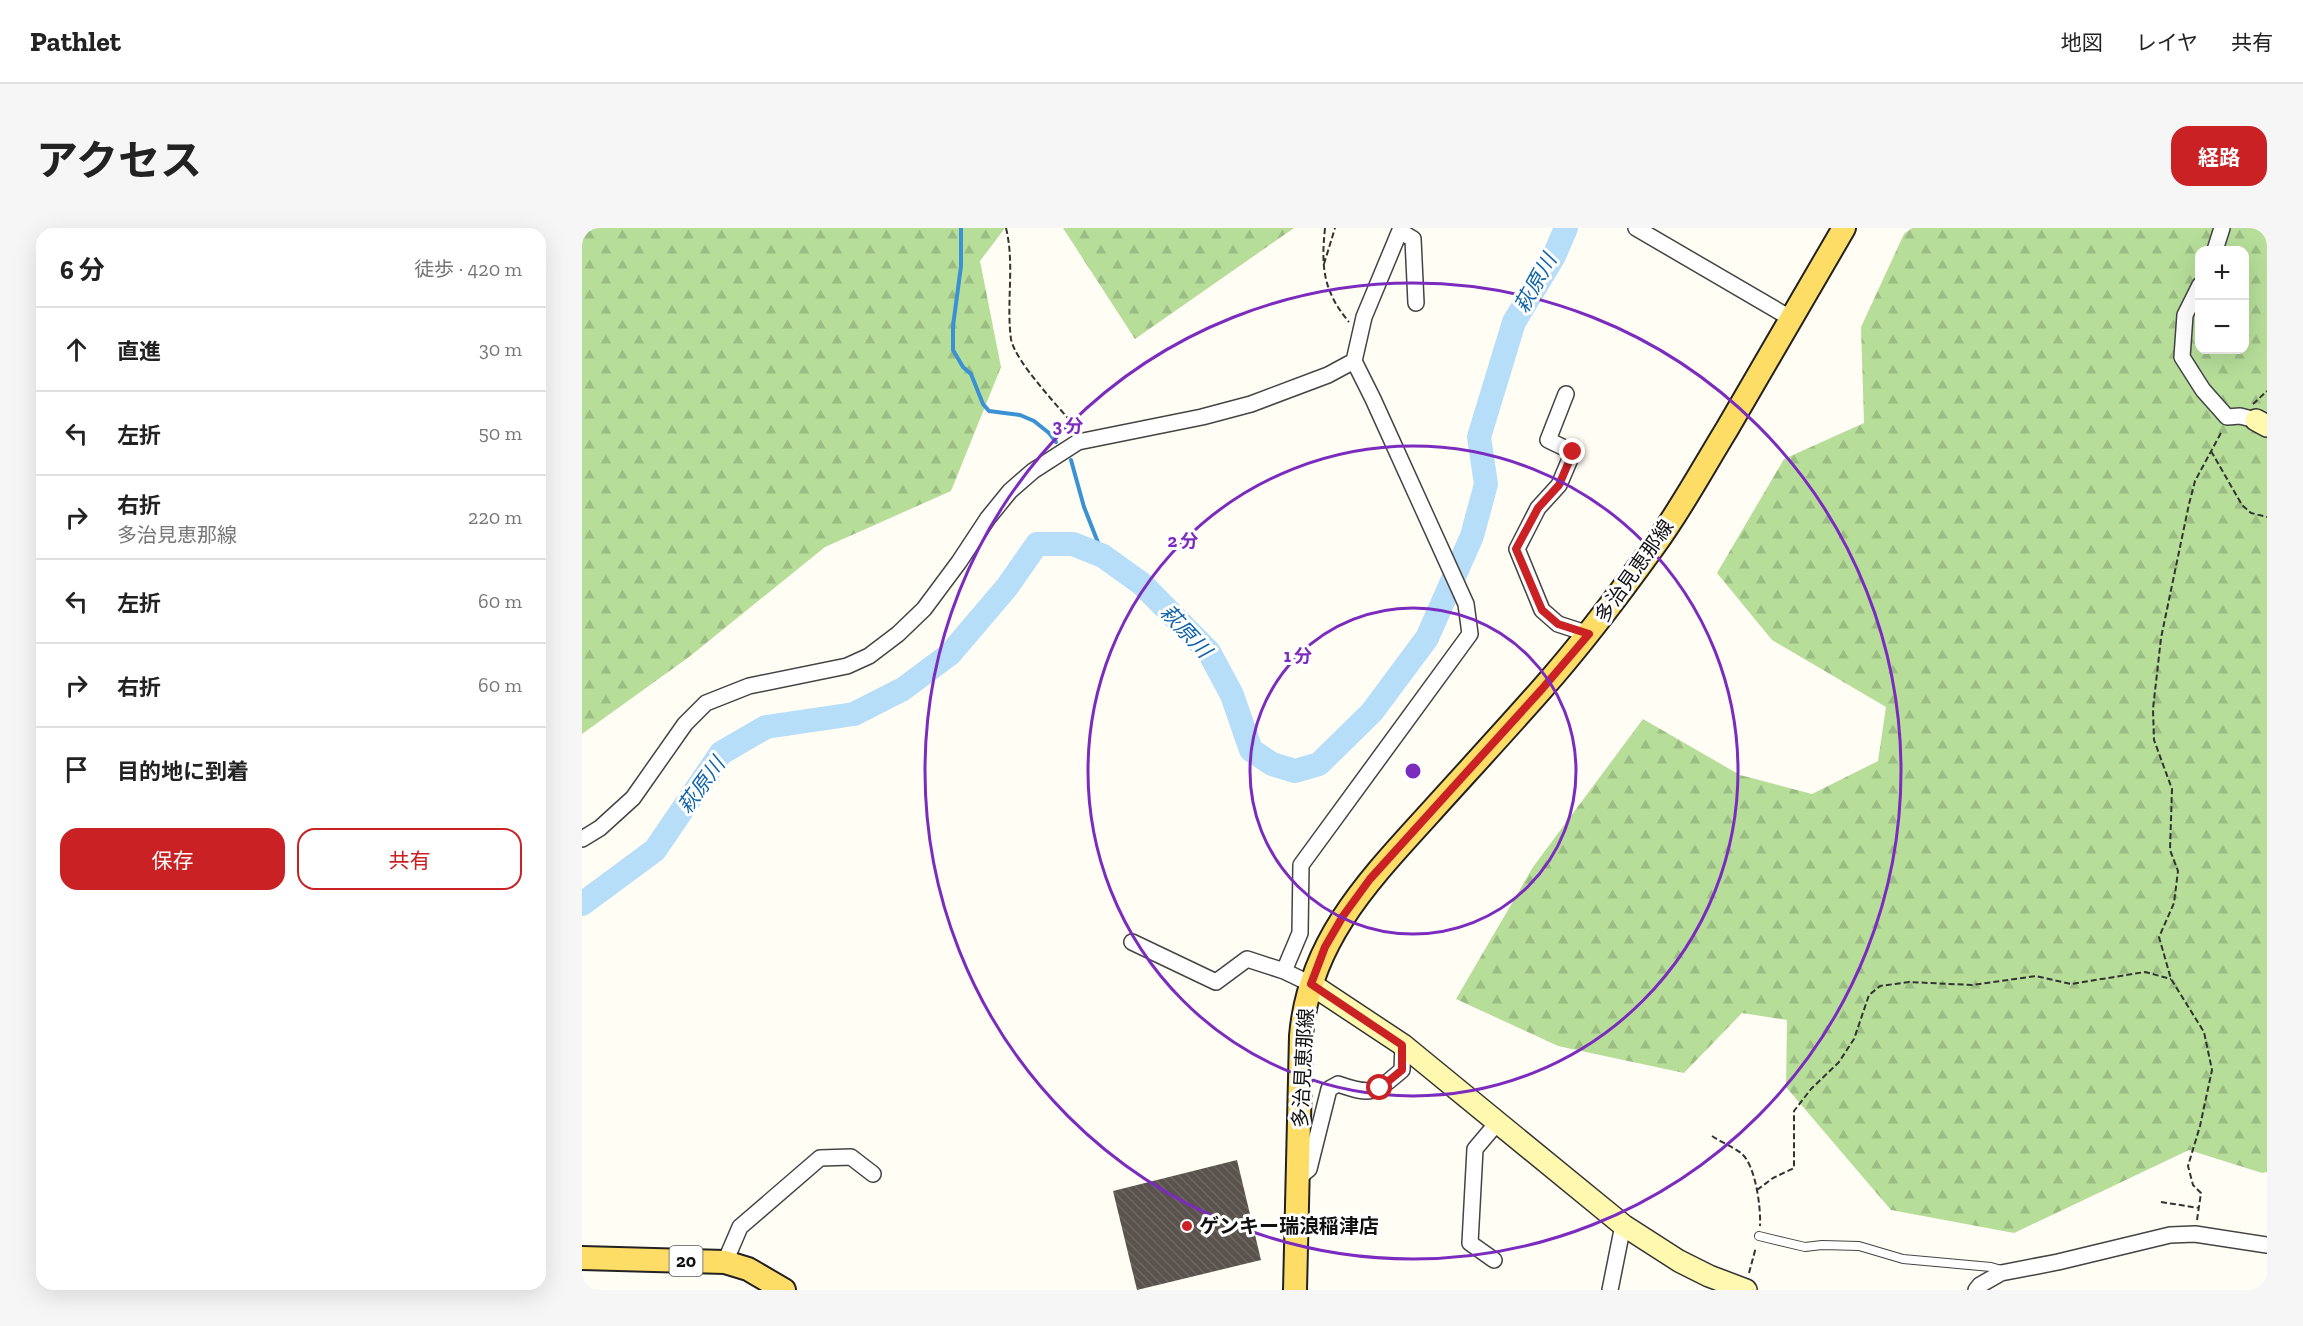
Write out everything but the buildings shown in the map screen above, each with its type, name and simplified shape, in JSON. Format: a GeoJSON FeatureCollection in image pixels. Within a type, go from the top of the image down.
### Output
{"type":"FeatureCollection","features":[{"type":"Feature","properties":{"kind":"main road","name":"多治見恵那線"},"geometry":{"type":"LineString","coordinates":[[1295,1290],[1301,1036],[1303,1014],[1311,984],[1325,947],[1343,916],[1370,879],[1589,634],[1656,543],[1792,319],[1844,228]]}},
{"type":"Feature","properties":{"kind":"main road","name":"20"},"geometry":{"type":"LineString","coordinates":[[582,1258],[725,1262],[748,1269],[784,1290]]}},
{"type":"Feature","properties":{"kind":"street"},"geometry":{"type":"LineString","coordinates":[[1636,228],[1792,319]]}},
{"type":"Feature","properties":{"kind":"street"},"geometry":{"type":"LineString","coordinates":[[2216,246],[2222,228]]}},
{"type":"Feature","properties":{"kind":"street"},"geometry":{"type":"LineString","coordinates":[[1284,971],[1300,933],[1300,865],[1470,634],[1466,604],[1354,361],[1364,317],[1400,230],[1413,239],[1416,303]]}},
{"type":"Feature","properties":{"kind":"street"},"geometry":{"type":"LineString","coordinates":[[2195,294],[2185,315],[2182,357],[2204,390],[2227,417],[2240,416],[2261,423]]}},
{"type":"Feature","properties":{"kind":"street"},"geometry":{"type":"LineString","coordinates":[[582,839],[600,828],[633,798],[685,724],[706,703],[749,686],[847,666],[869,656],[898,634],[924,609],[988,518],[1010,491],[1042,465],[1078,442],[1202,417],[1251,404],[1328,375],[1354,361]]}},
{"type":"Feature","properties":{"kind":"street"},"geometry":{"type":"LineString","coordinates":[[1566,394],[1548,440],[1573,452],[1559,485],[1538,508],[1516,549],[1542,610],[1558,624],[1589,634]]}},
{"type":"Feature","properties":{"kind":"street"},"geometry":{"type":"LineString","coordinates":[[1132,942],[1216,982],[1247,959],[1284,971],[1311,984],[1402,1045],[1623,1225],[1679,1261],[1708,1283],[1745,1290]]}},
{"type":"Feature","properties":{"kind":"street"},"geometry":{"type":"LineString","coordinates":[[1298,1178],[1309,1169],[1329,1089],[1338,1084],[1361,1092],[1380,1088],[1402,1070],[1402,1045]]}},
{"type":"Feature","properties":{"kind":"street"},"geometry":{"type":"LineString","coordinates":[[1494,1260],[1470,1243],[1475,1149],[1497,1123]]}},
{"type":"Feature","properties":{"kind":"street"},"geometry":{"type":"LineString","coordinates":[[725,1262],[740,1227],[820,1158],[851,1157],[873,1174]]}},
{"type":"Feature","properties":{"kind":"street"},"geometry":{"type":"LineString","coordinates":[[1610,1290],[1623,1225]]}},
{"type":"Feature","properties":{"kind":"street"},"geometry":{"type":"LineString","coordinates":[[1976,1290],[1980,1285],[2001,1273],[2170,1235],[2195,1234],[2267,1245]]}},
{"type":"Feature","properties":{"kind":"lane"},"geometry":{"type":"LineString","coordinates":[[1759,1236],[1805,1247],[1859,1246],[1903,1259],[1991,1266],[2008,1272]]}},
{"type":"Feature","properties":{"kind":"path"},"geometry":{"type":"LineString","coordinates":[[1006,228],[1011,248],[1011,341],[1020,360],[1087,440]]}},
{"type":"Feature","properties":{"kind":"path"},"geometry":{"type":"LineString","coordinates":[[1325,228],[1322,255],[1328,290],[1340,311],[1360,336]]}},
{"type":"Feature","properties":{"kind":"path"},"geometry":{"type":"LineString","coordinates":[[1324,267],[1335,228]]}},
{"type":"Feature","properties":{"kind":"path"},"geometry":{"type":"LineString","coordinates":[[2195,1234],[2201,1194],[2193,1185],[2188,1166],[2200,1126],[2212,1070],[2204,1032],[2171,979],[2159,937],[2174,903],[2178,871],[2170,850],[2172,789],[2154,740],[2153,709],[2161,638],[2189,504],[2195,481],[2227,417]]}},
{"type":"Feature","properties":{"kind":"path"},"geometry":{"type":"LineString","coordinates":[[2211,451],[2242,505],[2251,513],[2267,517]]}},
{"type":"Feature","properties":{"kind":"path"},"geometry":{"type":"LineString","coordinates":[[1757,1190],[1773,1178],[1794,1168],[1794,1111],[1811,1089],[1839,1062],[1854,1039],[1869,994],[1880,986],[1909,982],[1972,985],[2036,976],[2071,984],[2145,972],[2171,979]]}},
{"type":"Feature","properties":{"kind":"path"},"geometry":{"type":"LineString","coordinates":[[1712,1136],[1743,1154],[1757,1190],[1761,1215],[1759,1236],[1745,1290]]}},
{"type":"Feature","properties":{"kind":"path"},"geometry":{"type":"LineString","coordinates":[[2161,1203],[2199,1208]]}},
{"type":"Feature","properties":{"kind":"green space"},"geometry":{"type":"Polygon","coordinates":[[[582,228],[1005,228],[980,261],[1001,367],[951,491],[825,547],[689,657],[582,734],[582,228]]]}},
{"type":"Feature","properties":{"kind":"green space"},"geometry":{"type":"Polygon","coordinates":[[[1063,228],[1294,228],[1135,339],[1063,228]]]}},
{"type":"Feature","properties":{"kind":"green space"},"geometry":{"type":"Polygon","coordinates":[[[1912,228],[2267,228],[2267,1172],[2262,1173],[2189,1150],[2014,1233],[1891,1210],[1786,1087],[1787,1020],[1742,1013],[1684,1073],[1558,1046],[1456,999],[1533,867],[1643,719],[1740,775],[1812,794],[1878,761],[1886,707],[1772,640],[1717,573],[1784,459],[1864,423],[1861,327],[1904,234],[1912,228]]]}},
{"type":"Feature","properties":{"kind":"waterway"},"geometry":{"type":"LineString","coordinates":[[961,228],[961,266],[953,326],[953,350],[963,367],[971,374],[983,404],[989,411],[1020,415],[1034,421],[1056,442]]}},
{"type":"Feature","properties":{"kind":"waterway","name":"萩原川"},"geometry":{"type":"LineString","coordinates":[[582,904],[655,850],[721,753],[766,727],[854,714],[903,689],[950,654],[1007,587],[1037,544],[1073,544],[1103,556],[1142,584],[1209,652],[1232,695],[1251,750],[1272,764],[1295,771],[1319,764],[1372,712],[1427,638],[1472,536],[1486,484],[1479,437],[1514,322],[1554,256],[1566,228]]}},
{"type":"Feature","properties":{"kind":"waterway"},"geometry":{"type":"LineString","coordinates":[[1071,460],[1084,507],[1099,545],[1096,553]]}},
{"type":"Feature","properties":{"kind":"place","name":"ゲンキー瑞浪稲津店"},"geometry":{"type":"Point","coordinates":[1187,1226]}},
{"type":"Feature","properties":{"kind":"route"},"geometry":{"type":"LineString","coordinates":[[1380,1088],[1402,1070],[1402,1045],[1311,984],[1325,947],[1343,916],[1370,879],[1589,634],[1558,624],[1542,610],[1516,549],[1538,508],[1559,485],[1573,452]]}}]}
